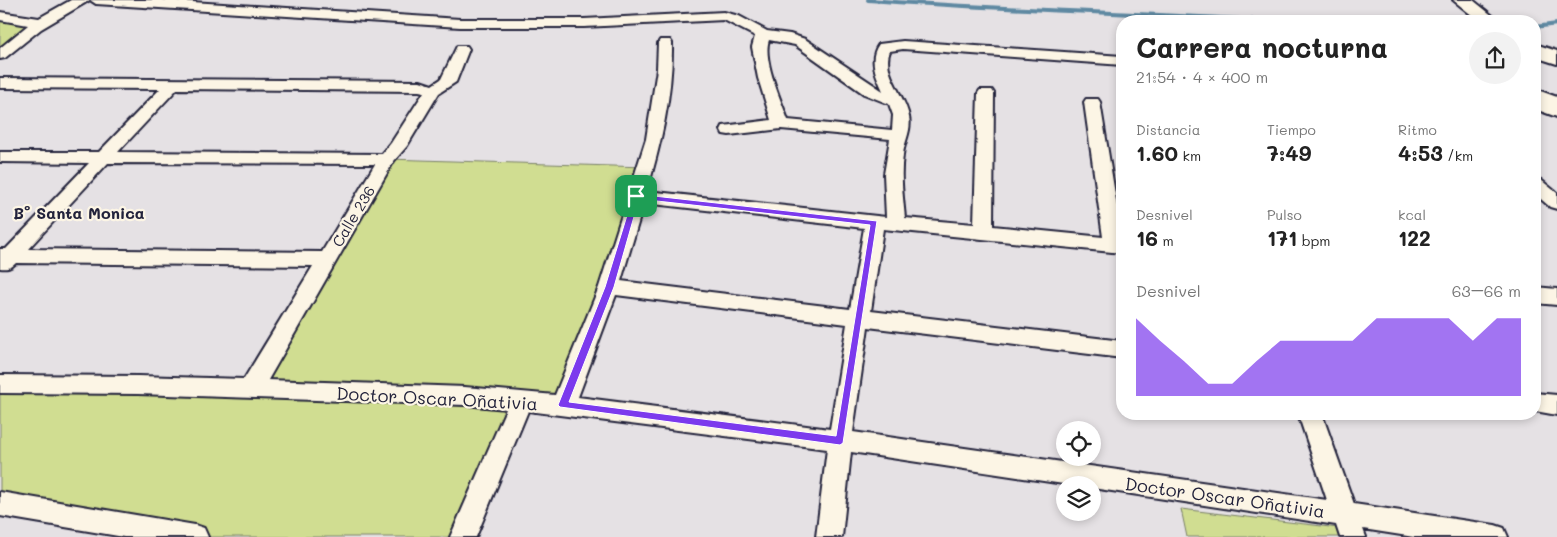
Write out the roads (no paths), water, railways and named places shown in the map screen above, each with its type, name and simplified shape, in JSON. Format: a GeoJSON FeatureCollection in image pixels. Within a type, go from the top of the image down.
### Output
{"type":"FeatureCollection","features":[{"type":"Feature","properties":{"kind":"main road"},"geometry":{"type":"LineString","coordinates":[[1445,0],[1468,15]]}},
{"type":"Feature","properties":{"kind":"main road"},"geometry":{"type":"LineString","coordinates":[[1541,52],[1557,59]]}},
{"type":"Feature","properties":{"kind":"main road"},"geometry":{"type":"LineString","coordinates":[[1541,58],[1557,59]]}},
{"type":"Feature","properties":{"kind":"main road"},"geometry":{"type":"LineString","coordinates":[[1541,98],[1557,105]]}},
{"type":"Feature","properties":{"kind":"street"},"geometry":{"type":"LineString","coordinates":[[0,55],[42,23],[69,6],[83,0]]}},
{"type":"Feature","properties":{"kind":"street"},"geometry":{"type":"LineString","coordinates":[[96,0],[460,23],[584,23],[724,16],[734,18],[763,35],[778,35],[799,41],[876,94],[895,101]]}},
{"type":"Feature","properties":{"kind":"street"},"geometry":{"type":"LineString","coordinates":[[0,16],[42,23]]}},
{"type":"Feature","properties":{"kind":"street"},"geometry":{"type":"LineString","coordinates":[[763,35],[759,47],[766,78],[781,124]]}},
{"type":"Feature","properties":{"kind":"street"},"geometry":{"type":"LineString","coordinates":[[563,405],[610,287],[654,139],[665,69],[665,43]]}},
{"type":"Feature","properties":{"kind":"street"},"geometry":{"type":"LineString","coordinates":[[829,537],[840,440],[859,318],[885,223],[898,135],[902,123],[884,76],[879,58],[881,51],[888,46],[1116,60]]}},
{"type":"Feature","properties":{"kind":"street","name":"Calle 236"},"geometry":{"type":"LineString","coordinates":[[250,390],[387,159],[398,146],[433,90],[448,82],[462,49]]}},
{"type":"Feature","properties":{"kind":"street"},"geometry":{"type":"LineString","coordinates":[[0,84],[420,86],[433,90]]}},
{"type":"Feature","properties":{"kind":"street"},"geometry":{"type":"LineString","coordinates":[[4,260],[172,85]]}},
{"type":"Feature","properties":{"kind":"street"},"geometry":{"type":"LineString","coordinates":[[984,231],[986,92]]}},
{"type":"Feature","properties":{"kind":"street"},"geometry":{"type":"LineString","coordinates":[[1092,102],[1116,234]]}},
{"type":"Feature","properties":{"kind":"street"},"geometry":{"type":"LineString","coordinates":[[1541,113],[1557,112]]}},
{"type":"Feature","properties":{"kind":"street"},"geometry":{"type":"LineString","coordinates":[[1541,115],[1557,120]]}},
{"type":"Feature","properties":{"kind":"street"},"geometry":{"type":"LineString","coordinates":[[729,130],[781,124],[898,135]]}},
{"type":"Feature","properties":{"kind":"street"},"geometry":{"type":"LineString","coordinates":[[0,158],[387,159]]}},
{"type":"Feature","properties":{"kind":"street"},"geometry":{"type":"LineString","coordinates":[[1541,189],[1557,203]]}},
{"type":"Feature","properties":{"kind":"street"},"geometry":{"type":"LineString","coordinates":[[636,196],[885,223],[1116,245]]}},
{"type":"Feature","properties":{"kind":"street"},"geometry":{"type":"LineString","coordinates":[[4,260],[328,259]]}},
{"type":"Feature","properties":{"kind":"street"},"geometry":{"type":"LineString","coordinates":[[610,287],[1116,349]]}},
{"type":"Feature","properties":{"kind":"street"},"geometry":{"type":"LineString","coordinates":[[1541,296],[1557,297]]}},
{"type":"Feature","properties":{"kind":"street","name":"Doctor Oscar Oñativia"},"geometry":{"type":"LineString","coordinates":[[0,384],[138,385],[465,396],[563,405],[840,440],[1349,526],[1494,537]]}},
{"type":"Feature","properties":{"kind":"street"},"geometry":{"type":"LineString","coordinates":[[463,537],[521,401]]}},
{"type":"Feature","properties":{"kind":"street"},"geometry":{"type":"LineString","coordinates":[[1541,403],[1557,405]]}},
{"type":"Feature","properties":{"kind":"street"},"geometry":{"type":"LineString","coordinates":[[1312,420],[1349,526]]}},
{"type":"Feature","properties":{"kind":"street"},"geometry":{"type":"LineString","coordinates":[[0,504],[195,537]]}},
{"type":"Feature","properties":{"kind":"waterway"},"geometry":{"type":"LineString","coordinates":[[868,0],[1154,15]]}},
{"type":"Feature","properties":{"kind":"waterway"},"geometry":{"type":"LineString","coordinates":[[1541,26],[1557,24]]}},
{"type":"Feature","properties":{"kind":"district","name":"B° Santa Monica"},"geometry":{"type":"Point","coordinates":[79,212]}}]}
